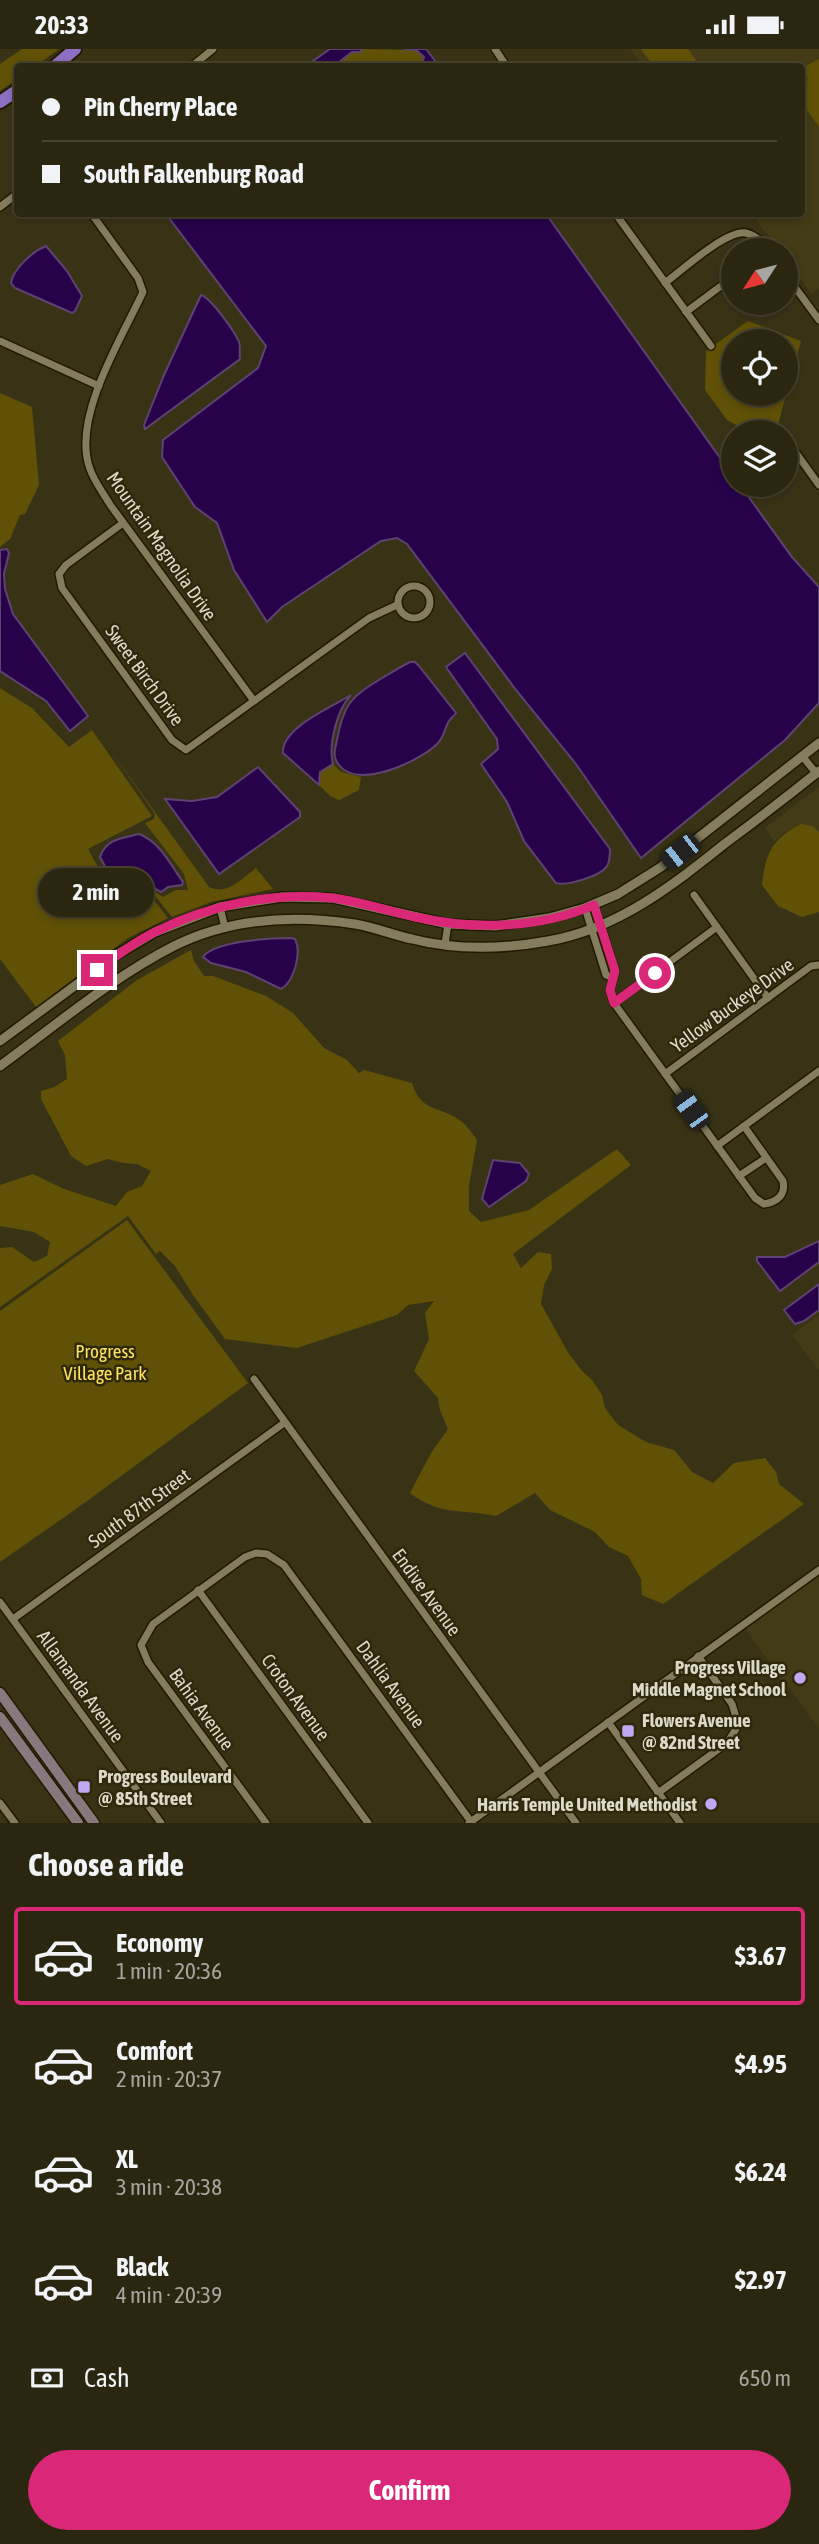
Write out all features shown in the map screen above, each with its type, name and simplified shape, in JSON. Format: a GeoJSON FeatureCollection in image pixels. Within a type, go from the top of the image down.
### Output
{"type":"FeatureCollection","features":[{"type":"Feature","properties":{"kind":"highway"},"geometry":{"type":"LineString","coordinates":[[59,63],[75,49]]}},
{"type":"Feature","properties":{"kind":"main road"},"geometry":{"type":"LineString","coordinates":[[0,1693],[86,1822]]}},
{"type":"Feature","properties":{"kind":"main road"},"geometry":{"type":"LineString","coordinates":[[0,1717],[86,1822]]}},
{"type":"Feature","properties":{"kind":"street"},"geometry":{"type":"LineString","coordinates":[[196,63],[213,49]]}},
{"type":"Feature","properties":{"kind":"street"},"geometry":{"type":"LineString","coordinates":[[0,207],[14,196]]}},
{"type":"Feature","properties":{"kind":"street","name":"Mountain Magnolia Drive"},"geometry":{"type":"LineString","coordinates":[[94,217],[138,278],[143,292],[99,386],[88,418],[87,459],[93,478],[254,701]]}},
{"type":"Feature","properties":{"kind":"street"},"geometry":{"type":"LineString","coordinates":[[618,217],[711,346]]}},
{"type":"Feature","properties":{"kind":"street"},"geometry":{"type":"LineString","coordinates":[[728,238],[745,232],[756,238]]}},
{"type":"Feature","properties":{"kind":"street"},"geometry":{"type":"LineString","coordinates":[[665,283],[721,242]]}},
{"type":"Feature","properties":{"kind":"street"},"geometry":{"type":"LineString","coordinates":[[686,312],[721,286]]}},
{"type":"Feature","properties":{"kind":"street"},"geometry":{"type":"LineString","coordinates":[[798,291],[819,320]]}},
{"type":"Feature","properties":{"kind":"street"},"geometry":{"type":"LineString","coordinates":[[0,341],[99,386]]}},
{"type":"Feature","properties":{"kind":"street"},"geometry":{"type":"LineString","coordinates":[[798,455],[818,481]]}},
{"type":"Feature","properties":{"kind":"street","name":"Sweet Birch Drive"},"geometry":{"type":"LineString","coordinates":[[123,523],[66,565],[60,574],[62,588],[179,747],[186,750],[369,618],[397,605]]}},
{"type":"Feature","properties":{"kind":"street"},"geometry":{"type":"LineString","coordinates":[[408,586],[425,590],[430,600],[426,614],[416,618],[402,614],[397,605],[400,594],[408,586]]}},
{"type":"Feature","properties":{"kind":"street"},"geometry":{"type":"LineString","coordinates":[[0,1041],[118,954],[155,932],[220,907],[282,897],[333,898],[448,924],[495,926],[549,918],[590,907],[618,894],[661,867],[819,743]]}},
{"type":"Feature","properties":{"kind":"street"},"geometry":{"type":"LineString","coordinates":[[0,1066],[132,970],[176,945],[225,928],[283,919],[308,919],[358,924],[414,940],[504,946],[550,941],[596,927],[621,917],[670,887],[817,772],[803,757]]}},
{"type":"Feature","properties":{"kind":"street"},"geometry":{"type":"LineString","coordinates":[[694,895],[768,998]]}},
{"type":"Feature","properties":{"kind":"street"},"geometry":{"type":"LineString","coordinates":[[220,907],[225,928]]}},
{"type":"Feature","properties":{"kind":"street"},"geometry":{"type":"LineString","coordinates":[[590,907],[606,975],[611,977]]}},
{"type":"Feature","properties":{"kind":"street"},"geometry":{"type":"LineString","coordinates":[[445,944],[448,924]]}},
{"type":"Feature","properties":{"kind":"street"},"geometry":{"type":"LineString","coordinates":[[596,927],[615,971],[611,977],[610,990],[614,1003],[755,1198],[764,1204],[772,1203],[781,1196],[783,1181],[744,1126]]}},
{"type":"Feature","properties":{"kind":"street"},"geometry":{"type":"LineString","coordinates":[[614,1003],[717,927]]}},
{"type":"Feature","properties":{"kind":"street"},"geometry":{"type":"LineString","coordinates":[[602,961],[611,958]]}},
{"type":"Feature","properties":{"kind":"street","name":"Yellow Buckeye Drive"},"geometry":{"type":"LineString","coordinates":[[665,1074],[811,966],[819,965]]}},
{"type":"Feature","properties":{"kind":"street"},"geometry":{"type":"LineString","coordinates":[[717,1146],[819,1071]]}},
{"type":"Feature","properties":{"kind":"street"},"geometry":{"type":"LineString","coordinates":[[739,1176],[766,1158]]}},
{"type":"Feature","properties":{"kind":"street","name":"Endive Avenue"},"geometry":{"type":"LineString","coordinates":[[254,1379],[576,1823]]}},
{"type":"Feature","properties":{"kind":"street","name":"South 87th Street"},"geometry":{"type":"LineString","coordinates":[[13,1619],[284,1423]]}},
{"type":"Feature","properties":{"kind":"street","name":"Dahlia Avenue"},"geometry":{"type":"LineString","coordinates":[[198,1590],[235,1563],[256,1553],[267,1554],[284,1565],[471,1822]]}},
{"type":"Feature","properties":{"kind":"street"},"geometry":{"type":"LineString","coordinates":[[471,1822],[819,1570]]}},
{"type":"Feature","properties":{"kind":"street","name":"Bahia Avenue"},"geometry":{"type":"LineString","coordinates":[[198,1590],[153,1624],[141,1645],[148,1662],[266,1823]]}},
{"type":"Feature","properties":{"kind":"street","name":"Croton Avenue"},"geometry":{"type":"LineString","coordinates":[[198,1590],[368,1823]]}},
{"type":"Feature","properties":{"kind":"street","name":"Allamanda Avenue"},"geometry":{"type":"LineString","coordinates":[[0,1602],[161,1823]]}},
{"type":"Feature","properties":{"kind":"street"},"geometry":{"type":"LineString","coordinates":[[659,1793],[727,1743],[736,1729],[737,1720],[732,1704],[698,1656]]}},
{"type":"Feature","properties":{"kind":"street"},"geometry":{"type":"LineString","coordinates":[[608,1722],[680,1823]]}},
{"type":"Feature","properties":{"kind":"street"},"geometry":{"type":"LineString","coordinates":[[0,1803],[15,1823]]}},
{"type":"Feature","properties":{"kind":"shaded area"},"geometry":{"type":"Polygon","coordinates":[[[330,49],[362,49],[360,52],[352,52],[338,63],[310,63],[330,49]]]}},
{"type":"Feature","properties":{"kind":"shaded area"},"geometry":{"type":"Polygon","coordinates":[[[404,49],[426,49],[437,63],[422,63],[424,57],[416,50],[404,49]]]}},
{"type":"Feature","properties":{"kind":"shaded area"},"geometry":{"type":"Polygon","coordinates":[[[630,49],[819,49],[819,289],[811,294],[798,276],[798,238],[770,238],[754,217],[805,217],[805,63],[641,63],[630,49]]]}},
{"type":"Feature","properties":{"kind":"shaded area"},"geometry":{"type":"Polygon","coordinates":[[[168,217],[548,217],[721,459],[721,497],[749,497],[792,557],[819,587],[819,703],[785,740],[641,858],[576,764],[516,690],[407,544],[397,538],[381,541],[282,607],[267,622],[234,570],[217,523],[195,507],[162,457],[163,440],[258,368],[266,346],[168,217]]]}},
{"type":"Feature","properties":{"kind":"shaded area"},"geometry":{"type":"Polygon","coordinates":[[[46,246],[67,271],[82,296],[72,313],[15,288],[11,283],[15,272],[24,261],[46,246]]]}},
{"type":"Feature","properties":{"kind":"shaded area"},"geometry":{"type":"Polygon","coordinates":[[[201,295],[233,331],[240,344],[240,359],[145,429],[144,425],[164,375],[201,295]]]}},
{"type":"Feature","properties":{"kind":"shaded area"},"geometry":{"type":"Polygon","coordinates":[[[7,549],[9,553],[4,574],[5,589],[13,614],[88,716],[70,731],[46,701],[0,671],[0,550],[7,549]]]}},
{"type":"Feature","properties":{"kind":"shaded area"},"geometry":{"type":"Polygon","coordinates":[[[465,653],[610,849],[610,858],[604,870],[575,882],[556,883],[524,841],[507,802],[481,764],[498,749],[497,739],[446,667],[465,653]]]}},
{"type":"Feature","properties":{"kind":"shaded area"},"geometry":{"type":"Polygon","coordinates":[[[410,662],[419,666],[456,713],[449,721],[440,741],[417,758],[374,774],[348,772],[335,759],[346,709],[356,696],[410,662]]]}},
{"type":"Feature","properties":{"kind":"shaded area"},"geometry":{"type":"Polygon","coordinates":[[[351,695],[335,728],[333,764],[320,772],[319,785],[283,753],[285,744],[290,735],[309,719],[351,695]]]}},
{"type":"Feature","properties":{"kind":"shaded area"},"geometry":{"type":"Polygon","coordinates":[[[258,767],[300,812],[300,817],[219,874],[165,799],[192,801],[217,797],[258,767]]]}},
{"type":"Feature","properties":{"kind":"shaded area"},"geometry":{"type":"Polygon","coordinates":[[[819,787],[819,832],[815,827],[784,832],[775,842],[765,828],[819,787]]]}},
{"type":"Feature","properties":{"kind":"shaded area"},"geometry":{"type":"Polygon","coordinates":[[[139,834],[159,848],[183,882],[182,885],[168,887],[161,892],[138,879],[121,879],[108,872],[100,857],[106,846],[115,840],[139,834]]]}},
{"type":"Feature","properties":{"kind":"shaded area"},"geometry":{"type":"Polygon","coordinates":[[[295,939],[297,945],[297,959],[290,980],[281,989],[246,972],[211,963],[203,957],[230,944],[295,939]]]}},
{"type":"Feature","properties":{"kind":"shaded area"},"geometry":{"type":"Polygon","coordinates":[[[493,1160],[520,1163],[529,1174],[526,1181],[489,1207],[482,1199],[493,1160]]]}},
{"type":"Feature","properties":{"kind":"shaded area"},"geometry":{"type":"Polygon","coordinates":[[[819,1241],[819,1262],[780,1291],[757,1261],[757,1257],[785,1257],[819,1241]]]}},
{"type":"Feature","properties":{"kind":"shaded area"},"geometry":{"type":"Polygon","coordinates":[[[819,1284],[819,1310],[795,1324],[784,1310],[819,1284]]]}},
{"type":"Feature","properties":{"kind":"shaded area"},"geometry":{"type":"Polygon","coordinates":[[[819,1315],[819,1370],[792,1335],[819,1315]]]}},
{"type":"Feature","properties":{"kind":"shaded area","name":"Progress Village Middle Magnet School"},"geometry":{"type":"Polygon","coordinates":[[[819,1571],[819,1729],[743,1626],[819,1571]]]}},
{"type":"Feature","properties":{"kind":"green space"},"geometry":{"type":"Polygon","coordinates":[[[22,49],[59,49],[40,63],[14,63],[14,81],[0,91],[0,64],[22,49]]]}},
{"type":"Feature","properties":{"kind":"green space"},"geometry":{"type":"Polygon","coordinates":[[[362,49],[416,50],[424,57],[424,61],[339,63],[352,52],[360,52],[362,49]]]}},
{"type":"Feature","properties":{"kind":"green space"},"geometry":{"type":"Polygon","coordinates":[[[641,49],[688,49],[698,63],[651,63],[641,49]]]}},
{"type":"Feature","properties":{"kind":"green space"},"geometry":{"type":"Polygon","coordinates":[[[819,59],[819,127],[805,107],[808,77],[805,76],[806,66],[819,59]]]}},
{"type":"Feature","properties":{"kind":"green space"},"geometry":{"type":"Polygon","coordinates":[[[748,321],[769,329],[737,329],[748,321]]]}},
{"type":"Feature","properties":{"kind":"green space"},"geometry":{"type":"Polygon","coordinates":[[[721,340],[721,406],[783,406],[779,420],[727,420],[705,390],[706,351],[721,340]]]}},
{"type":"Feature","properties":{"kind":"green space"},"geometry":{"type":"Polygon","coordinates":[[[0,393],[32,407],[39,485],[25,514],[20,515],[10,539],[0,547],[0,393]]]}},
{"type":"Feature","properties":{"kind":"green space"},"geometry":{"type":"Polygon","coordinates":[[[0,688],[32,708],[69,747],[92,730],[152,816],[88,849],[106,882],[138,880],[168,918],[128,938],[36,1007],[0,959],[0,688]]]}},
{"type":"Feature","properties":{"kind":"green space"},"geometry":{"type":"Polygon","coordinates":[[[106,744],[209,887],[228,888],[256,868],[273,889],[211,902],[172,917],[148,887],[163,897],[176,890],[188,890],[184,874],[145,823],[154,819],[155,814],[106,744]]]}},
{"type":"Feature","properties":{"kind":"green space"},"geometry":{"type":"Polygon","coordinates":[[[333,764],[341,772],[361,777],[359,790],[339,800],[330,796],[319,785],[320,772],[333,764]]]}},
{"type":"Feature","properties":{"kind":"green space"},"geometry":{"type":"Polygon","coordinates":[[[801,824],[813,826],[819,832],[819,912],[802,917],[778,906],[762,885],[765,864],[772,849],[783,835],[801,824]]]}},
{"type":"Feature","properties":{"kind":"green space"},"geometry":{"type":"Polygon","coordinates":[[[191,950],[194,961],[204,976],[213,976],[266,996],[293,1013],[324,1048],[347,1060],[359,1073],[364,1070],[412,1083],[420,1099],[430,1107],[463,1123],[477,1140],[469,1186],[469,1211],[481,1222],[529,1210],[617,1149],[631,1165],[513,1254],[521,1268],[538,1252],[551,1254],[552,1269],[544,1285],[541,1304],[569,1354],[593,1381],[602,1395],[605,1408],[618,1425],[646,1442],[674,1450],[692,1472],[713,1483],[734,1463],[765,1458],[776,1472],[779,1484],[804,1504],[663,1604],[642,1595],[641,1579],[628,1556],[609,1547],[595,1532],[550,1510],[535,1493],[496,1516],[442,1509],[421,1501],[410,1493],[431,1453],[448,1429],[438,1398],[414,1371],[429,1339],[425,1313],[434,1301],[408,1305],[397,1315],[297,1348],[225,1339],[175,1266],[160,1251],[156,1254],[128,1216],[0,1307],[0,1248],[12,1247],[34,1262],[47,1256],[50,1242],[34,1232],[0,1226],[0,1185],[33,1174],[64,1189],[116,1206],[127,1192],[142,1186],[151,1171],[137,1164],[108,1159],[86,1166],[71,1156],[41,1099],[41,1091],[67,1079],[65,1055],[58,1041],[137,980],[191,950]]]}},
{"type":"Feature","properties":{"kind":"green space","name":"Progress Village Park"},"geometry":{"type":"Polygon","coordinates":[[[127,1220],[248,1383],[0,1562],[0,1311],[127,1220]]]}},
{"type":"Feature","properties":{"kind":"place","name":"Progress Village Middle Magnet School"},"geometry":{"type":"Point","coordinates":[800,1678]}},
{"type":"Feature","properties":{"kind":"place","name":"Flowers Avenue @ 82nd Street"},"geometry":{"type":"Point","coordinates":[628,1731]}},
{"type":"Feature","properties":{"kind":"place","name":"Progress Boulevard @ 85th Street"},"geometry":{"type":"Point","coordinates":[84,1787]}},
{"type":"Feature","properties":{"kind":"place","name":"Harris Temple United Methodist"},"geometry":{"type":"Point","coordinates":[711,1804]}},
{"type":"Feature","properties":{"kind":"route"},"geometry":{"type":"LineString","coordinates":[[97,970],[155,932],[220,907],[282,897],[333,898],[448,924],[495,926],[549,918],[594,905],[615,971],[611,977],[610,990],[614,1003],[655,973]]}}]}
